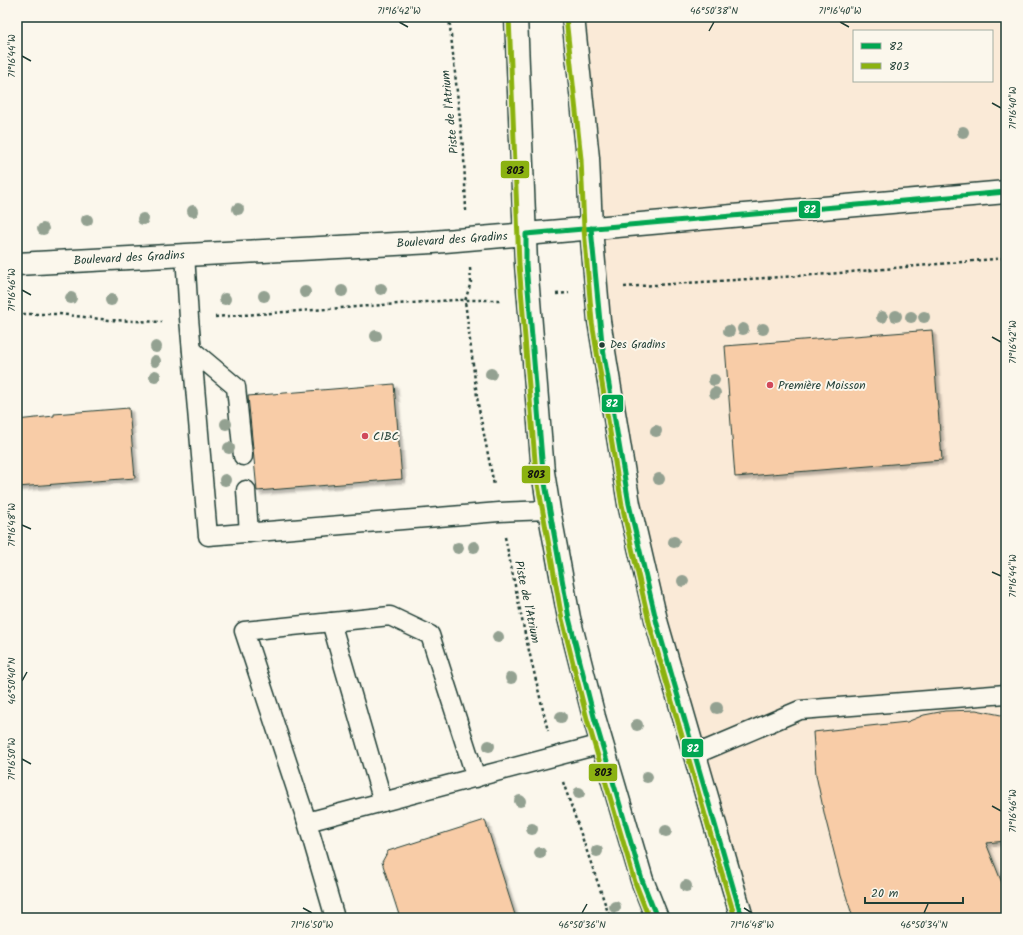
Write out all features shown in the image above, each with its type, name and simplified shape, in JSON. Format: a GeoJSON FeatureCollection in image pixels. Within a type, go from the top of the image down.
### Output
{"type":"FeatureCollection","features":[{"type":"Feature","properties":{"kind":"main road"},"geometry":{"type":"LineString","coordinates":[[516,17],[526,234],[526,264],[542,464],[549,510],[569,618],[602,744],[642,880],[657,918]]}},
{"type":"Feature","properties":{"kind":"main road"},"geometry":{"type":"LineString","coordinates":[[573,17],[588,158],[591,228],[602,343],[629,504],[657,624],[742,918]]}},
{"type":"Feature","properties":{"kind":"main road","name":"Boulevard des Gradins"},"geometry":{"type":"LineString","coordinates":[[17,264],[433,242],[1006,192]]}},
{"type":"Feature","properties":{"kind":"lane"},"geometry":{"type":"LineString","coordinates":[[185,254],[189,318],[208,536],[499,512],[549,510]]}},
{"type":"Feature","properties":{"kind":"lane"},"geometry":{"type":"LineString","coordinates":[[192,350],[236,387],[243,456]]}},
{"type":"Feature","properties":{"kind":"lane"},"geometry":{"type":"LineString","coordinates":[[246,490],[249,533]]}},
{"type":"Feature","properties":{"kind":"lane"},"geometry":{"type":"LineString","coordinates":[[335,918],[307,822],[244,631],[390,616],[430,635],[476,778]]}},
{"type":"Feature","properties":{"kind":"lane"},"geometry":{"type":"LineString","coordinates":[[331,622],[383,802]]}},
{"type":"Feature","properties":{"kind":"lane"},"geometry":{"type":"LineString","coordinates":[[694,755],[800,710],[1006,694]]}},
{"type":"Feature","properties":{"kind":"lane"},"geometry":{"type":"LineString","coordinates":[[307,822],[602,744]]}},
{"type":"Feature","properties":{"kind":"path","name":"Piste de l'Atrium"},"geometry":{"type":"LineString","coordinates":[[450,17],[464,156],[465,205]]}},
{"type":"Feature","properties":{"kind":"path"},"geometry":{"type":"LineString","coordinates":[[642,286],[828,274],[1006,258]]}},
{"type":"Feature","properties":{"kind":"path","name":"Piste de l'Atrium"},"geometry":{"type":"LineString","coordinates":[[471,282],[465,301],[478,404],[525,634],[554,756],[610,918]]}},
{"type":"Feature","properties":{"kind":"path"},"geometry":{"type":"LineString","coordinates":[[17,314],[59,314],[109,320],[166,322],[189,318],[454,300],[494,300]]}},
{"type":"Feature","properties":{"kind":"shaded area"},"geometry":{"type":"Polygon","coordinates":[[[573,17],[1006,17],[1006,918],[742,918],[629,504],[573,17]]]}},
{"type":"Feature","properties":{"kind":"building"},"geometry":{"type":"Polygon","coordinates":[[[932,330],[942,460],[735,477],[725,346],[932,330]]]}},
{"type":"Feature","properties":{"kind":"building"},"geometry":{"type":"Polygon","coordinates":[[[394,384],[402,479],[257,491],[248,396],[394,384]]]}},
{"type":"Feature","properties":{"kind":"building"},"geometry":{"type":"Polygon","coordinates":[[[129,408],[135,478],[17,487],[17,420],[54,416],[54,414],[129,408]]]}},
{"type":"Feature","properties":{"kind":"building"},"geometry":{"type":"Polygon","coordinates":[[[976,710],[1006,716],[1006,841],[986,843],[1006,893],[1006,918],[853,918],[840,876],[825,817],[816,775],[813,732],[907,722],[924,715],[945,711],[976,710]]]}},
{"type":"Feature","properties":{"kind":"building"},"geometry":{"type":"Polygon","coordinates":[[[485,820],[516,918],[400,918],[382,862],[388,851],[485,820]]]}},
{"type":"Feature","properties":{"kind":"transit line","name":"803"},"geometry":{"type":"LineString","coordinates":[[509,17],[519,264],[536,473],[562,619],[587,719],[635,882],[649,918]]}},
{"type":"Feature","properties":{"kind":"transit line","name":"803"},"geometry":{"type":"LineString","coordinates":[[566,18],[581,159],[584,229],[592,322],[622,505],[650,626],[735,918]]}},
{"type":"Feature","properties":{"kind":"transit line","name":"82"},"geometry":{"type":"LineString","coordinates":[[657,918],[642,880],[594,717],[569,618],[543,472],[526,264],[526,234],[1006,192]]}},
{"type":"Feature","properties":{"kind":"transit line","name":"82"},"geometry":{"type":"LineString","coordinates":[[591,228],[602,343],[629,504],[657,624],[742,918]]}},
{"type":"Feature","properties":{"kind":"place","name":"Des Gradins"},"geometry":{"type":"Point","coordinates":[602,345]}},
{"type":"Feature","properties":{"kind":"place","name":"Première Moisson"},"geometry":{"type":"Point","coordinates":[770,385]}},
{"type":"Feature","properties":{"kind":"place","name":"CIBC"},"geometry":{"type":"Point","coordinates":[365,436]}}]}
